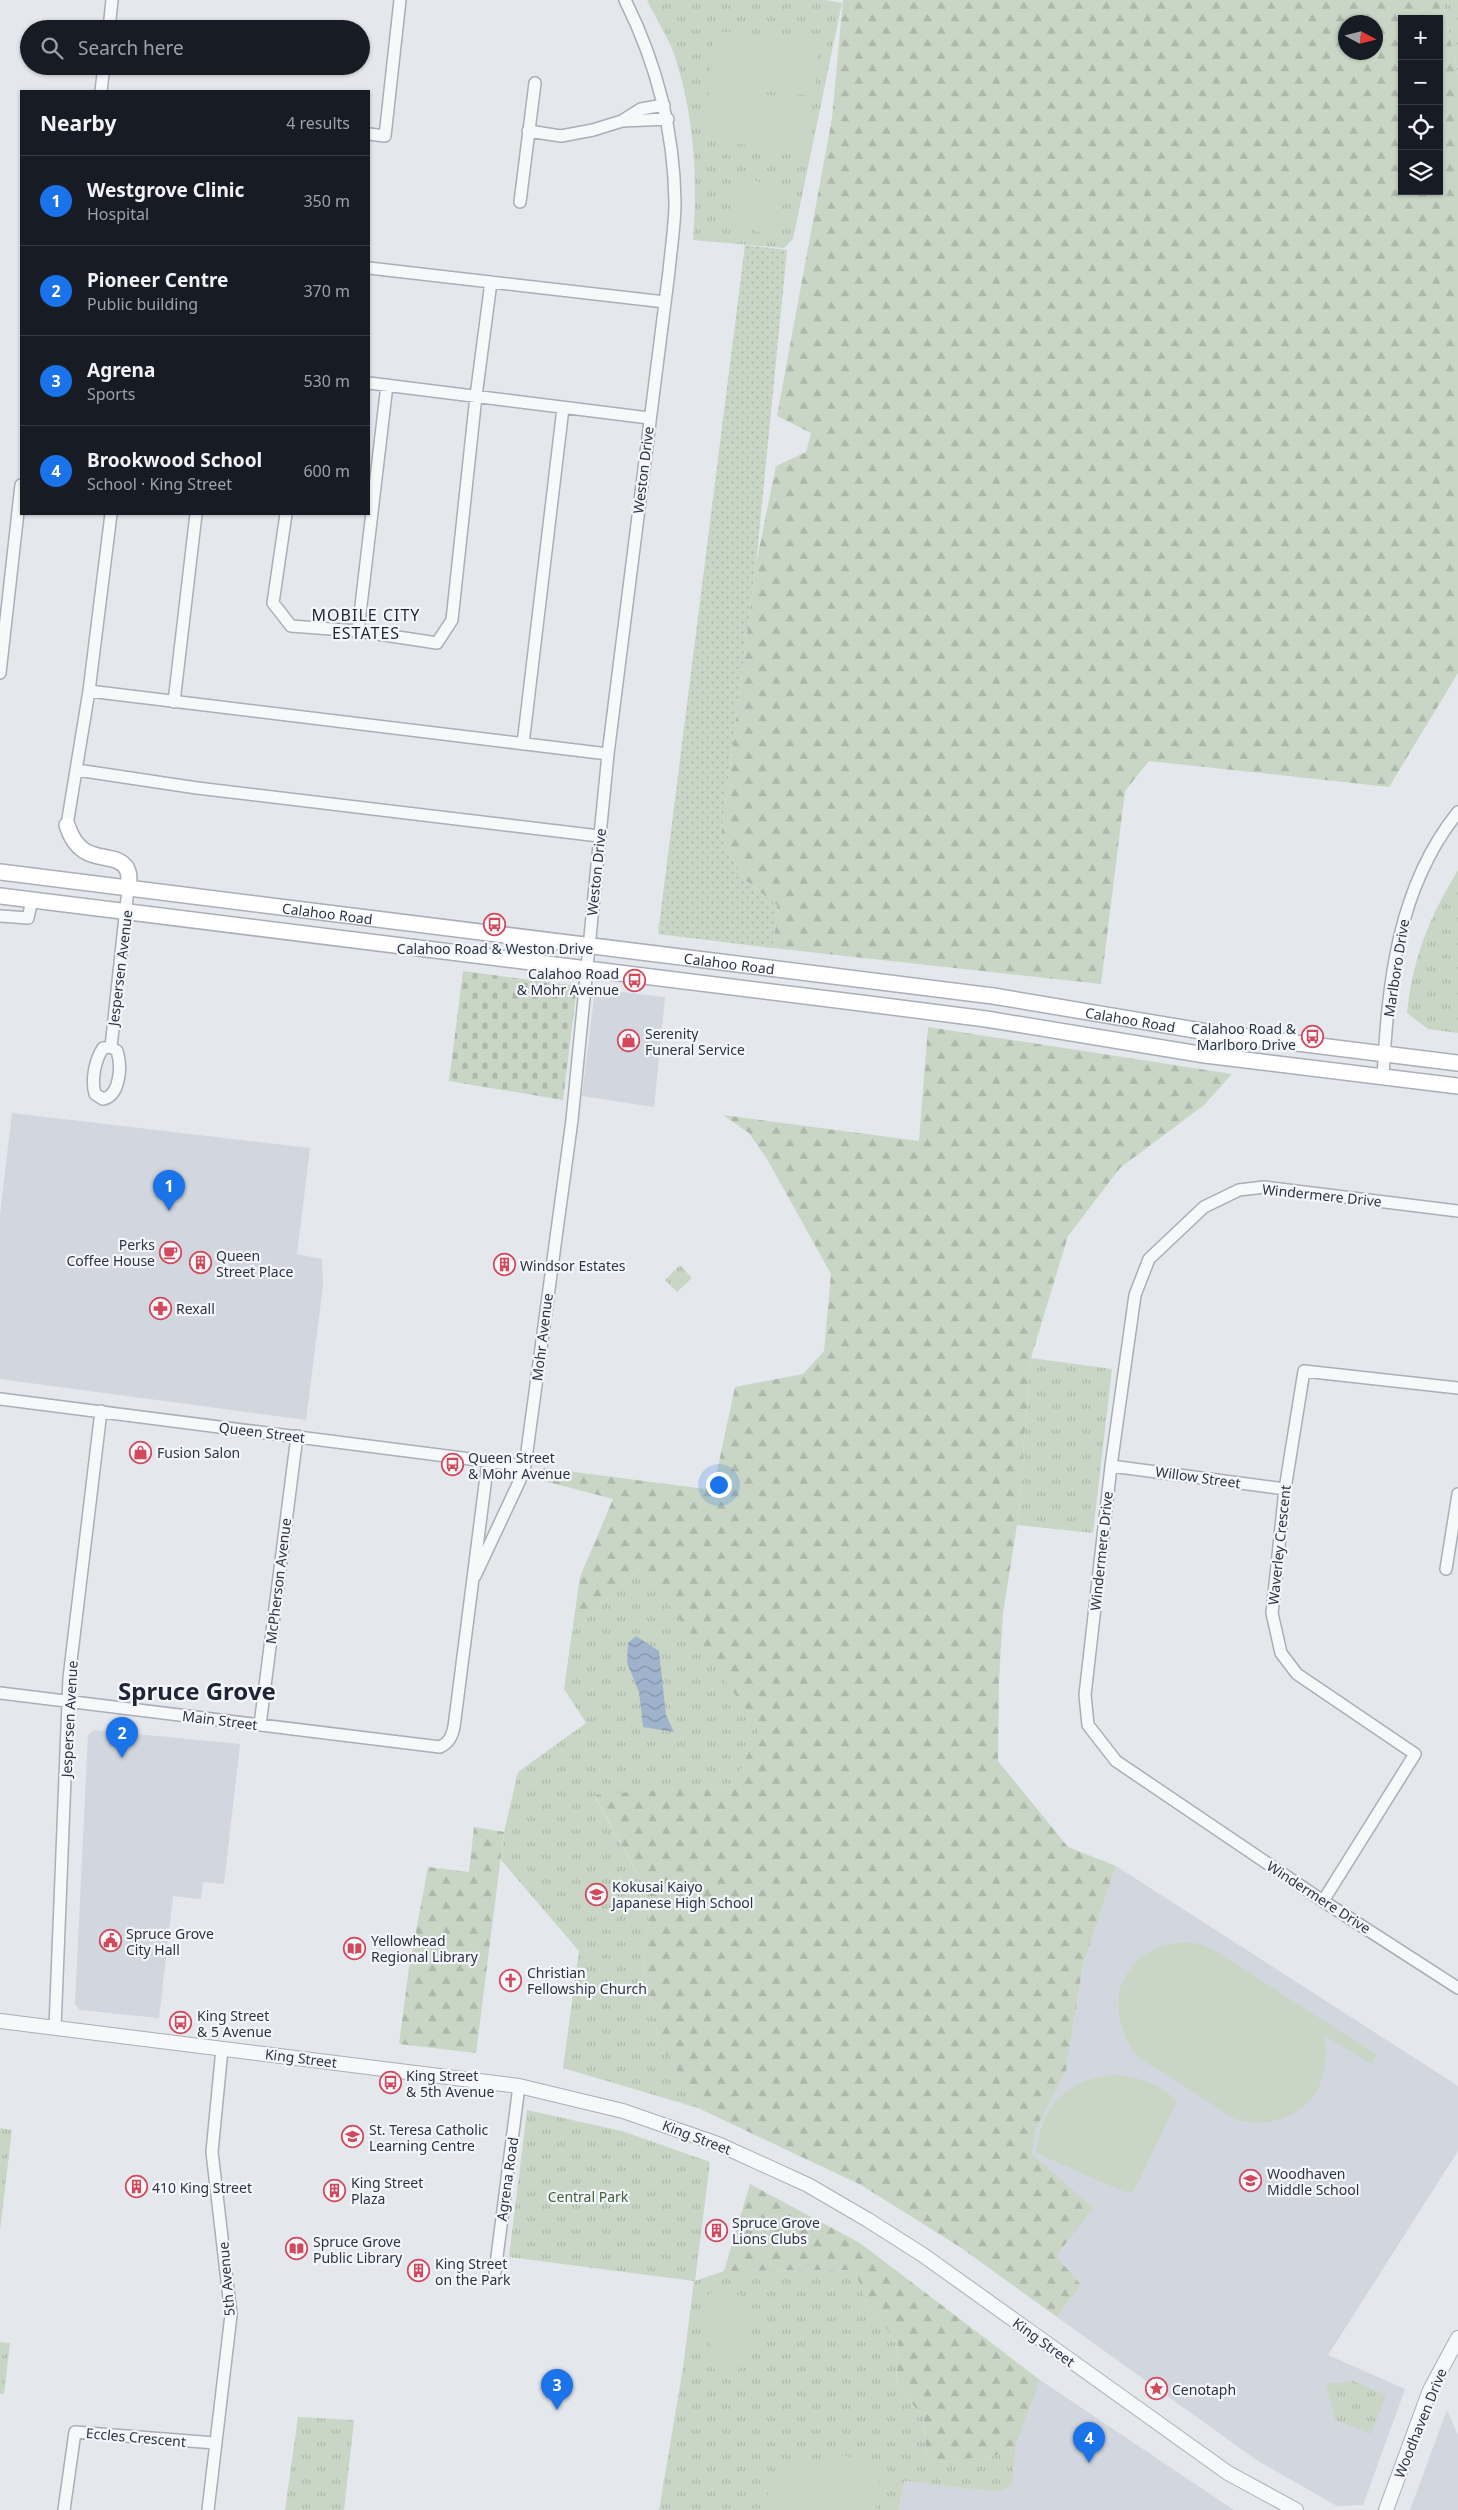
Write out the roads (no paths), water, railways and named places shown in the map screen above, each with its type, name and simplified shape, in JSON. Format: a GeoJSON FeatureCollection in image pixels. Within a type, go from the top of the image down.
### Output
{"type":"FeatureCollection","features":[{"type":"Feature","properties":{"kind":"main road"},"geometry":{"type":"LineString","coordinates":[[67,825],[71,839],[78,848],[87,854],[116,862],[126,867],[129,876],[128,889]]}},
{"type":"Feature","properties":{"kind":"main road","name":"Calahoo Road"},"geometry":{"type":"LineString","coordinates":[[0,872],[993,996],[1207,1032],[1458,1063]]}},
{"type":"Feature","properties":{"kind":"main road","name":"Calahoo Road"},"geometry":{"type":"LineString","coordinates":[[0,896],[976,1018],[1205,1055],[1458,1086]]}},
{"type":"Feature","properties":{"kind":"street"},"geometry":{"type":"LineString","coordinates":[[110,20],[112,0]]}},
{"type":"Feature","properties":{"kind":"street"},"geometry":{"type":"LineString","coordinates":[[370,134],[385,136],[400,0]]}},
{"type":"Feature","properties":{"kind":"street","name":"Weston Drive"},"geometry":{"type":"LineString","coordinates":[[588,969],[608,754],[665,302],[675,203],[668,118],[652,61],[626,0]]}},
{"type":"Feature","properties":{"kind":"street"},"geometry":{"type":"LineString","coordinates":[[101,90],[103,75]]}},
{"type":"Feature","properties":{"kind":"street"},"geometry":{"type":"LineString","coordinates":[[520,202],[535,83]]}},
{"type":"Feature","properties":{"kind":"street"},"geometry":{"type":"LineString","coordinates":[[622,121],[641,109],[664,105]]}},
{"type":"Feature","properties":{"kind":"street"},"geometry":{"type":"LineString","coordinates":[[528,131],[561,136],[593,130],[622,121],[668,118]]}},
{"type":"Feature","properties":{"kind":"street"},"geometry":{"type":"LineString","coordinates":[[370,268],[665,302]]}},
{"type":"Feature","properties":{"kind":"street"},"geometry":{"type":"LineString","coordinates":[[286,515],[274,603],[291,626],[358,631],[437,644],[452,620],[476,396],[491,282]]}},
{"type":"Feature","properties":{"kind":"street"},"geometry":{"type":"LineString","coordinates":[[370,382],[649,418]]}},
{"type":"Feature","properties":{"kind":"street"},"geometry":{"type":"LineString","coordinates":[[358,631],[387,385]]}},
{"type":"Feature","properties":{"kind":"street"},"geometry":{"type":"LineString","coordinates":[[523,744],[563,408]]}},
{"type":"Feature","properties":{"kind":"street"},"geometry":{"type":"LineString","coordinates":[[0,673],[20,494]]}},
{"type":"Feature","properties":{"kind":"street"},"geometry":{"type":"LineString","coordinates":[[67,825],[89,691],[111,515]]}},
{"type":"Feature","properties":{"kind":"street"},"geometry":{"type":"LineString","coordinates":[[174,702],[196,515]]}},
{"type":"Feature","properties":{"kind":"street"},"geometry":{"type":"LineString","coordinates":[[89,691],[608,754]]}},
{"type":"Feature","properties":{"kind":"street"},"geometry":{"type":"LineString","coordinates":[[77,770],[197,788],[599,836]]}},
{"type":"Feature","properties":{"kind":"street","name":"Marlboro Drive"},"geometry":{"type":"LineString","coordinates":[[1383,1077],[1392,975],[1405,912],[1416,881],[1434,846],[1458,812]]}},
{"type":"Feature","properties":{"kind":"street","name":"Jespersen Avenue"},"geometry":{"type":"LineString","coordinates":[[111,1047],[128,889]]}},
{"type":"Feature","properties":{"kind":"street"},"geometry":{"type":"LineString","coordinates":[[0,916],[28,918],[32,900]]}},
{"type":"Feature","properties":{"kind":"street","name":"Mohr Avenue"},"geometry":{"type":"LineString","coordinates":[[475,1576],[520,1480],[524,1466],[573,1110],[588,969]]}},
{"type":"Feature","properties":{"kind":"street","name":"Windermere Drive"},"geometry":{"type":"LineString","coordinates":[[1458,1211],[1264,1187],[1239,1190],[1204,1207],[1149,1259],[1135,1295],[1111,1466],[1085,1695],[1088,1725],[1116,1761],[1324,1901],[1458,1988]]}},
{"type":"Feature","properties":{"kind":"street","name":"Waverley Crescent"},"geometry":{"type":"LineString","coordinates":[[1324,1901],[1415,1754],[1297,1674],[1281,1653],[1272,1613],[1285,1489],[1304,1371],[1458,1388]]}},
{"type":"Feature","properties":{"kind":"street","name":"Queen Street"},"geometry":{"type":"LineString","coordinates":[[0,1399],[524,1466]]}},
{"type":"Feature","properties":{"kind":"street","name":"Jespersen Avenue"},"geometry":{"type":"LineString","coordinates":[[55,2028],[69,1678],[101,1411]]}},
{"type":"Feature","properties":{"kind":"street","name":"McPherson Avenue"},"geometry":{"type":"LineString","coordinates":[[260,1725],[297,1436]]}},
{"type":"Feature","properties":{"kind":"street","name":"Mohr Avenue"},"geometry":{"type":"LineString","coordinates":[[440,1747],[451,1738],[454,1727],[475,1576],[488,1461]]}},
{"type":"Feature","properties":{"kind":"street","name":"Willow Street"},"geometry":{"type":"LineString","coordinates":[[1111,1466],[1285,1489]]}},
{"type":"Feature","properties":{"kind":"street"},"geometry":{"type":"LineString","coordinates":[[1446,1569],[1458,1494]]}},
{"type":"Feature","properties":{"kind":"street","name":"Main Street"},"geometry":{"type":"LineString","coordinates":[[0,1693],[440,1747]]}},
{"type":"Feature","properties":{"kind":"street","name":"King Street"},"geometry":{"type":"LineString","coordinates":[[0,2021],[519,2086],[596,2103],[666,2125],[748,2157],[837,2200],[924,2255],[1228,2473],[1296,2510]]}},
{"type":"Feature","properties":{"kind":"street","name":"5th Avenue"},"geometry":{"type":"LineString","coordinates":[[208,2510],[231,2315],[212,2152],[222,2049]]}},
{"type":"Feature","properties":{"kind":"street","name":"Agrena Road"},"geometry":{"type":"LineString","coordinates":[[495,2272],[519,2086]]}},
{"type":"Feature","properties":{"kind":"street","name":"Woodhaven Drive"},"geometry":{"type":"LineString","coordinates":[[1386,2510],[1430,2390],[1458,2338]]}},
{"type":"Feature","properties":{"kind":"street","name":"Eccles Crescent"},"geometry":{"type":"LineString","coordinates":[[64,2510],[75,2432],[215,2443]]}},
{"type":"Feature","properties":{"kind":"water"},"geometry":{"type":"Polygon","coordinates":[[[636,1636],[659,1651],[666,1715],[674,1732],[643,1727],[639,1692],[627,1663],[628,1643],[636,1636]]]}},
{"type":"Feature","properties":{"kind":"place","name":"Calahoo Road & Weston Drive"},"geometry":{"type":"Point","coordinates":[495,925]}},
{"type":"Feature","properties":{"kind":"place","name":"Calahoo Road & Mohr Avenue"},"geometry":{"type":"Point","coordinates":[635,981]}},
{"type":"Feature","properties":{"kind":"place","name":"Calahoo Road & Marlboro Drive"},"geometry":{"type":"Point","coordinates":[1312,1036]}},
{"type":"Feature","properties":{"kind":"place","name":"Serenity Funeral Service"},"geometry":{"type":"Point","coordinates":[629,1041]}},
{"type":"Feature","properties":{"kind":"place","name":"Westgrove Clinic"},"geometry":{"type":"Point","coordinates":[169,1211]}},
{"type":"Feature","properties":{"kind":"place","name":"Perks Coffee House"},"geometry":{"type":"Point","coordinates":[171,1252]}},
{"type":"Feature","properties":{"kind":"place","name":"Queen Street Place"},"geometry":{"type":"Point","coordinates":[200,1263]}},
{"type":"Feature","properties":{"kind":"place","name":"Windsor Estates"},"geometry":{"type":"Point","coordinates":[504,1265]}},
{"type":"Feature","properties":{"kind":"place","name":"Rexall"},"geometry":{"type":"Point","coordinates":[160,1308]}},
{"type":"Feature","properties":{"kind":"place","name":"Fusion Salon"},"geometry":{"type":"Point","coordinates":[141,1452]}},
{"type":"Feature","properties":{"kind":"place","name":"Queen Street & Mohr Avenue"},"geometry":{"type":"Point","coordinates":[452,1465]}},
{"type":"Feature","properties":{"kind":"place","name":"Pioneer Centre"},"geometry":{"type":"Point","coordinates":[122,1758]}},
{"type":"Feature","properties":{"kind":"place","name":"Kokusai Kaiyo Japanese High School"},"geometry":{"type":"Point","coordinates":[596,1894]}},
{"type":"Feature","properties":{"kind":"place","name":"Spruce Grove City Hall"},"geometry":{"type":"Point","coordinates":[110,1941]}},
{"type":"Feature","properties":{"kind":"place","name":"Yellowhead Regional Library"},"geometry":{"type":"Point","coordinates":[355,1948]}},
{"type":"Feature","properties":{"kind":"place","name":"Christian Fellowship Church"},"geometry":{"type":"Point","coordinates":[511,1980]}},
{"type":"Feature","properties":{"kind":"place","name":"King Street & 5 Avenue"},"geometry":{"type":"Point","coordinates":[181,2023]}},
{"type":"Feature","properties":{"kind":"place","name":"King Street & 5th Avenue"},"geometry":{"type":"Point","coordinates":[390,2083]}},
{"type":"Feature","properties":{"kind":"place","name":"St. Teresa Catholic Learning Centre"},"geometry":{"type":"Point","coordinates":[353,2137]}},
{"type":"Feature","properties":{"kind":"place","name":"Woodhaven Middle School"},"geometry":{"type":"Point","coordinates":[1251,2181]}},
{"type":"Feature","properties":{"kind":"place","name":"410 King Street"},"geometry":{"type":"Point","coordinates":[136,2187]}},
{"type":"Feature","properties":{"kind":"place","name":"King Street Plaza"},"geometry":{"type":"Point","coordinates":[335,2190]}},
{"type":"Feature","properties":{"kind":"place","name":"Spruce Grove Lions Clubs"},"geometry":{"type":"Point","coordinates":[716,2230]}},
{"type":"Feature","properties":{"kind":"place","name":"Spruce Grove Public Library"},"geometry":{"type":"Point","coordinates":[297,2249]}},
{"type":"Feature","properties":{"kind":"place","name":"King Street on the Park"},"geometry":{"type":"Point","coordinates":[419,2271]}},
{"type":"Feature","properties":{"kind":"place","name":"Cenotaph"},"geometry":{"type":"Point","coordinates":[1156,2389]}},
{"type":"Feature","properties":{"kind":"place","name":"Agrena"},"geometry":{"type":"Point","coordinates":[557,2410]}},
{"type":"Feature","properties":{"kind":"place","name":"Brookwood School"},"geometry":{"type":"Point","coordinates":[1089,2463]}},
{"type":"Feature","properties":{"kind":"district","name":"MOBILE CITY ESTATES"},"geometry":{"type":"Point","coordinates":[366,624]}},
{"type":"Feature","properties":{"kind":"district","name":"Spruce Grove"},"geometry":{"type":"Point","coordinates":[197,1690]}},
{"type":"Feature","properties":{"kind":"park label","name":"Central Park"},"geometry":{"type":"Point","coordinates":[588,2196]}}]}
